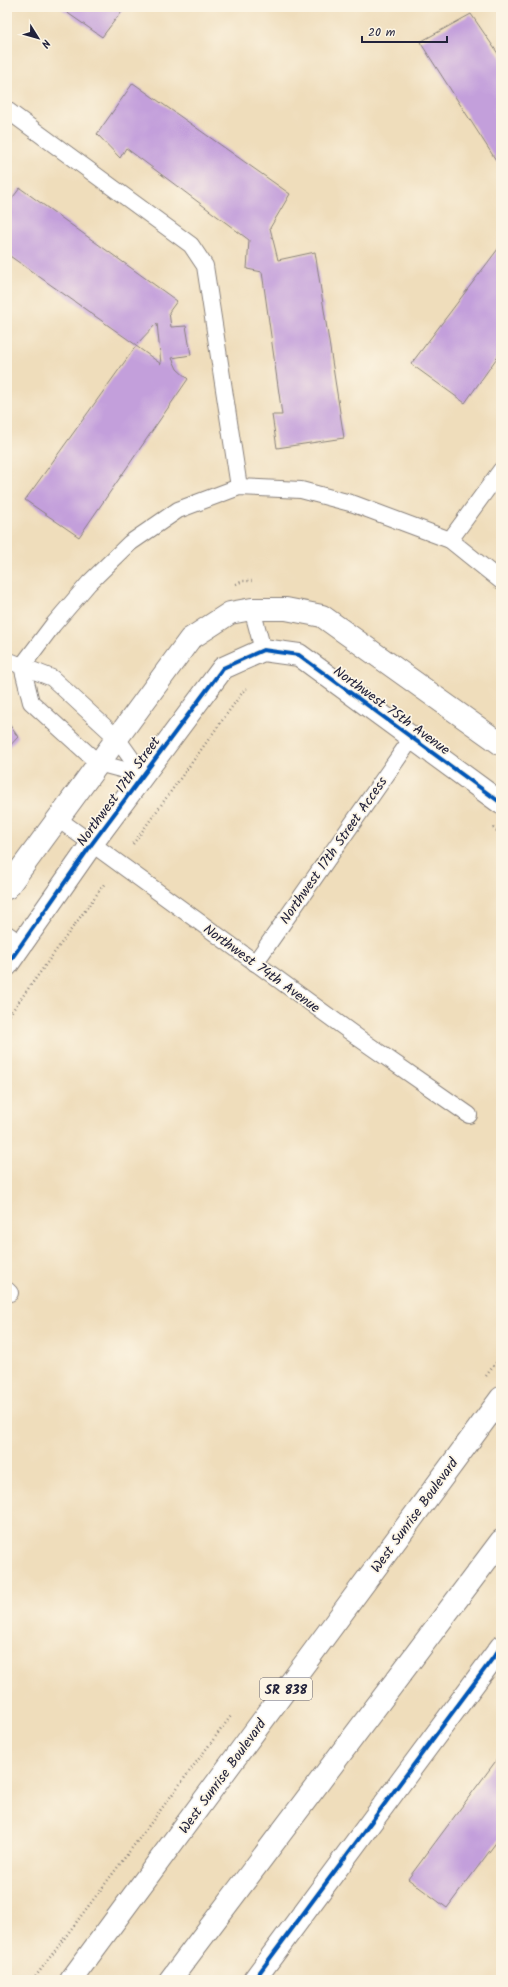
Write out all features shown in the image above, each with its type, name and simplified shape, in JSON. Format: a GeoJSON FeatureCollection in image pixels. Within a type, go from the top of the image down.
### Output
{"type":"FeatureCollection","features":[{"type":"Feature","properties":{"kind":"main road"},"geometry":{"type":"LineString","coordinates":[[7,888],[116,737],[190,639],[230,613],[252,609],[286,609],[322,616],[501,744]]}},
{"type":"Feature","properties":{"kind":"main road","name":"Northwest 75th Avenue"},"geometry":{"type":"LineString","coordinates":[[263,650],[299,655],[501,803]]}},
{"type":"Feature","properties":{"kind":"main road","name":"Northwest 17th Street"},"geometry":{"type":"LineString","coordinates":[[7,965],[14,939],[91,845],[223,668],[263,650]]}},
{"type":"Feature","properties":{"kind":"main road","name":"West Sunrise Boulevard"},"geometry":{"type":"LineString","coordinates":[[71,1980],[501,1398]]}},
{"type":"Feature","properties":{"kind":"main road"},"geometry":{"type":"LineString","coordinates":[[170,1980],[501,1541]]}},
{"type":"Feature","properties":{"kind":"main road"},"geometry":{"type":"LineString","coordinates":[[254,1980],[501,1647]]}},
{"type":"Feature","properties":{"kind":"lane"},"geometry":{"type":"LineString","coordinates":[[7,110],[191,245],[205,266],[239,487]]}},
{"type":"Feature","properties":{"kind":"lane"},"geometry":{"type":"LineString","coordinates":[[450,540],[501,470]]}},
{"type":"Feature","properties":{"kind":"lane"},"geometry":{"type":"LineString","coordinates":[[22,666],[53,625],[89,583],[130,543],[178,510],[239,487],[301,490],[354,504],[450,540],[501,581]]}},
{"type":"Feature","properties":{"kind":"lane"},"geometry":{"type":"LineString","coordinates":[[252,609],[263,650]]}},
{"type":"Feature","properties":{"kind":"lane"},"geometry":{"type":"LineString","coordinates":[[7,660],[52,678],[116,737],[143,775]]}},
{"type":"Feature","properties":{"kind":"lane"},"geometry":{"type":"LineString","coordinates":[[22,666],[31,702],[98,763],[143,775]]}},
{"type":"Feature","properties":{"kind":"lane","name":"Northwest 17th Street Access"},"geometry":{"type":"LineString","coordinates":[[255,963],[412,738]]}},
{"type":"Feature","properties":{"kind":"lane","name":"Northwest 74th Avenue"},"geometry":{"type":"LineString","coordinates":[[58,819],[91,845],[255,963],[469,1114]]}},
{"type":"Feature","properties":{"kind":"path"},"geometry":{"type":"LineString","coordinates":[[7,1018],[242,693],[252,683]]}},
{"type":"Feature","properties":{"kind":"path"},"geometry":{"type":"LineString","coordinates":[[489,826],[501,834]]}},
{"type":"Feature","properties":{"kind":"building"},"geometry":{"type":"Polygon","coordinates":[[[59,7],[125,7],[102,37],[59,7]]]}},
{"type":"Feature","properties":{"kind":"building"},"geometry":{"type":"Polygon","coordinates":[[[471,14],[501,58],[501,168],[420,42],[471,14]]]}},
{"type":"Feature","properties":{"kind":"building"},"geometry":{"type":"Polygon","coordinates":[[[133,83],[290,194],[270,228],[278,260],[315,252],[344,438],[277,448],[272,415],[282,415],[262,272],[247,269],[249,240],[126,148],[120,158],[97,134],[133,83]]]}},
{"type":"Feature","properties":{"kind":"building"},"geometry":{"type":"Polygon","coordinates":[[[20,188],[177,301],[169,312],[171,327],[186,326],[191,355],[172,358],[177,369],[188,379],[79,537],[25,500],[136,346],[161,364],[157,323],[136,345],[7,254],[7,205],[20,188]]]}},
{"type":"Feature","properties":{"kind":"building"},"geometry":{"type":"Polygon","coordinates":[[[501,245],[501,352],[465,403],[411,364],[501,245]]]}},
{"type":"Feature","properties":{"kind":"building"},"geometry":{"type":"Polygon","coordinates":[[[7,721],[18,737],[7,749],[7,721]]]}},
{"type":"Feature","properties":{"kind":"building"},"geometry":{"type":"Polygon","coordinates":[[[501,1754],[501,1836],[447,1908],[408,1879],[501,1754]]]}},
{"type":"Feature","properties":{"kind":"cycle path"},"geometry":{"type":"LineString","coordinates":[[7,965],[91,845],[223,668],[263,650],[299,655],[501,803]]}},
{"type":"Feature","properties":{"kind":"cycle path"},"geometry":{"type":"LineString","coordinates":[[254,1980],[501,1647]]}}]}
